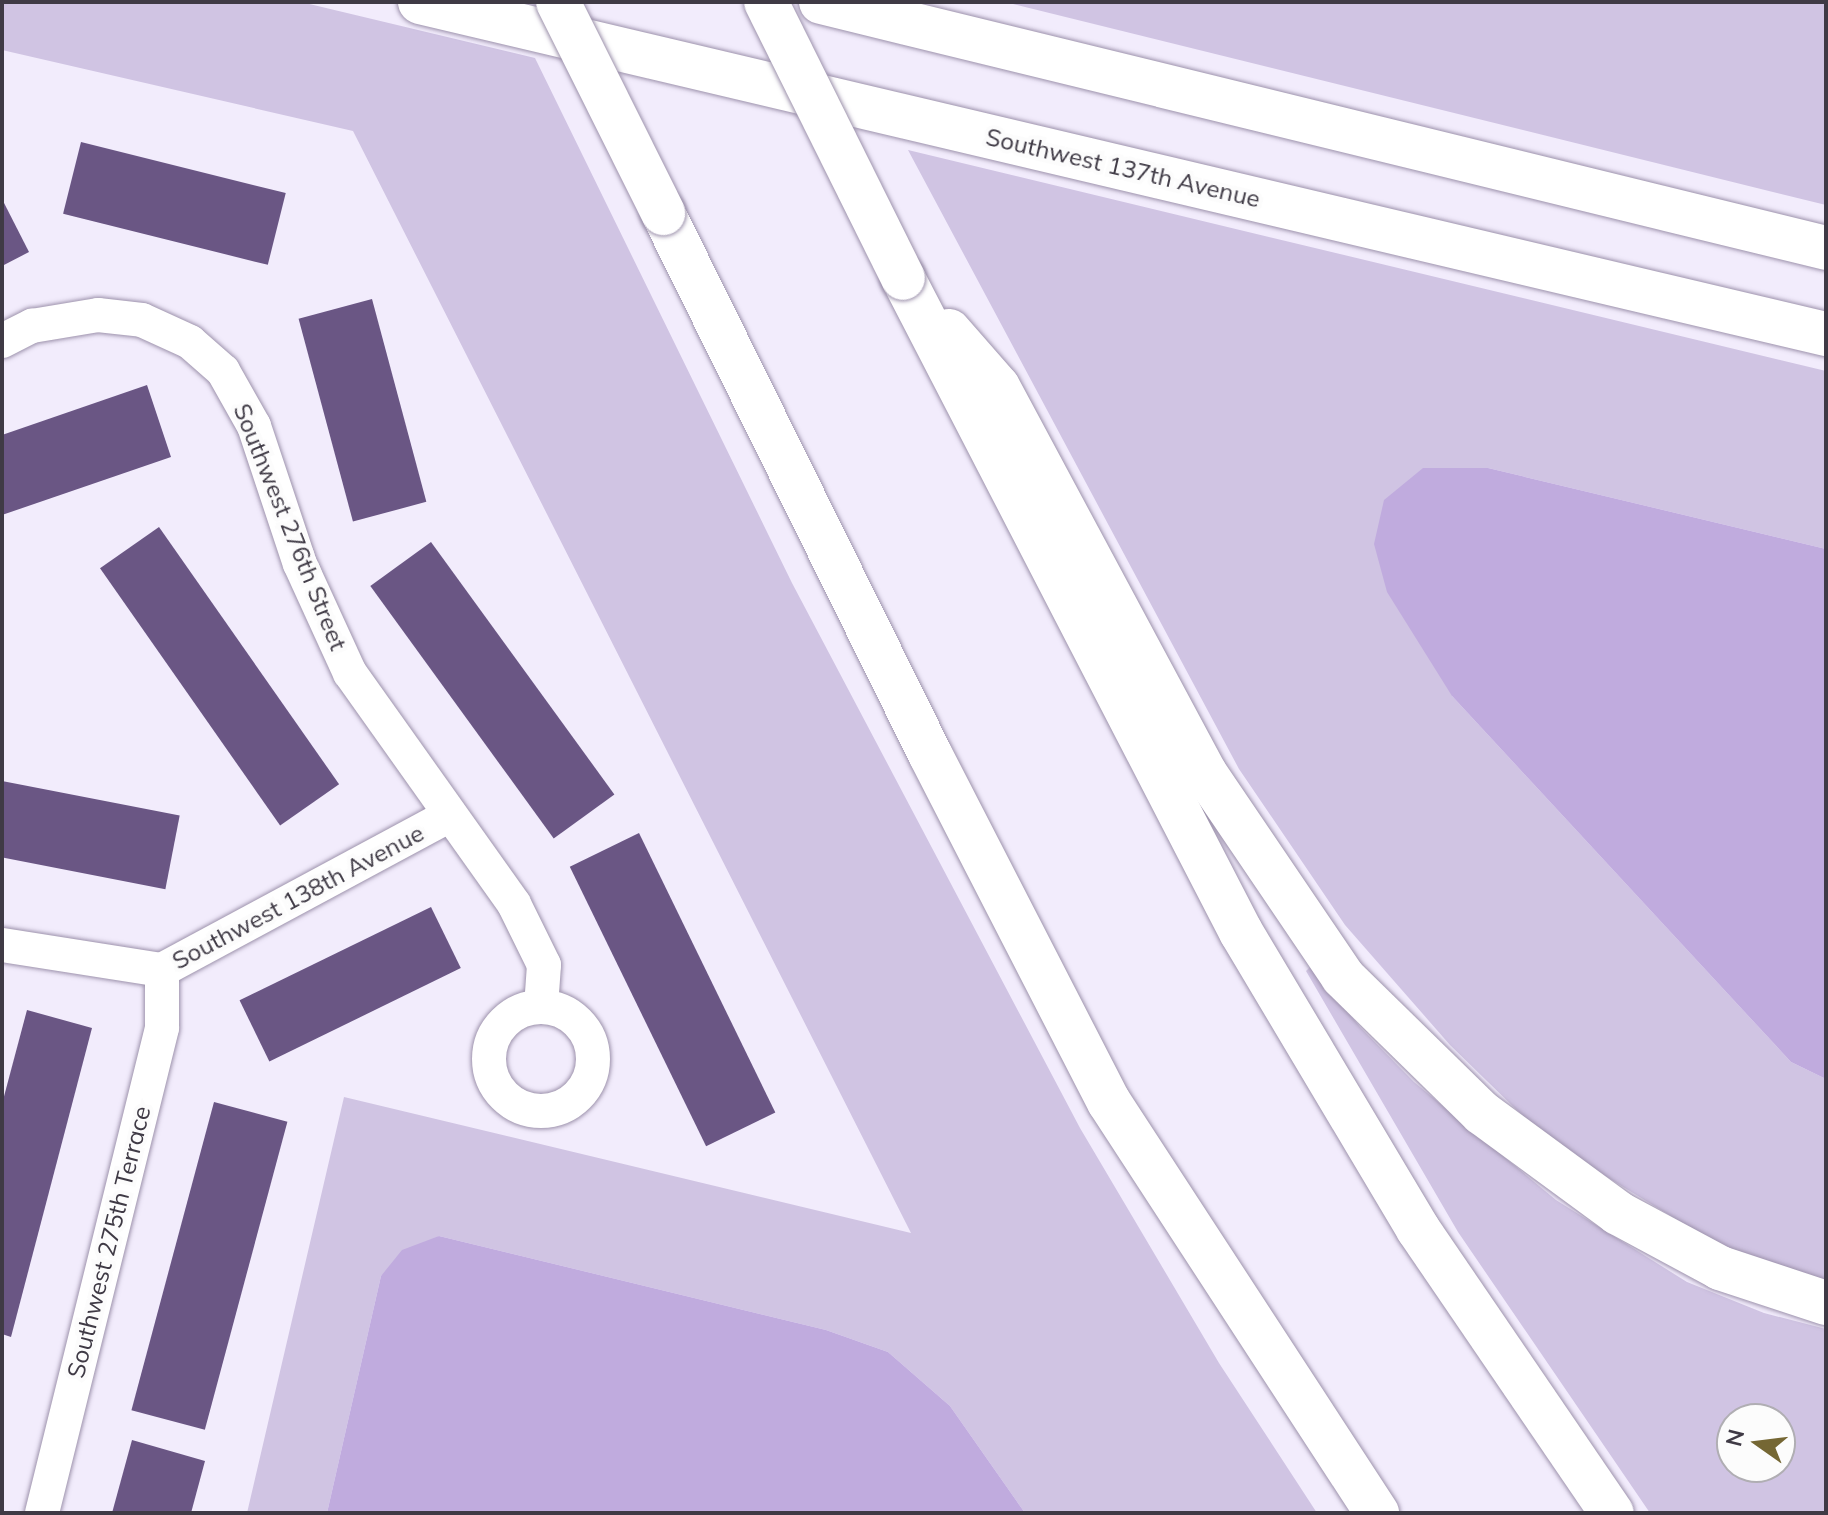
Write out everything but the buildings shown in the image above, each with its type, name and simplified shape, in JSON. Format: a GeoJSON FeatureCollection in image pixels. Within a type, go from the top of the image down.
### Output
{"type":"FeatureCollection","features":[{"type":"Feature","properties":{"kind":"main road","name":"Southwest 137th Avenue"},"geometry":{"type":"LineString","coordinates":[[420,2],[1826,334]]}},
{"type":"Feature","properties":{"kind":"main road"},"geometry":{"type":"LineString","coordinates":[[558,2],[922,740],[1109,1102],[1377,1513]]}},
{"type":"Feature","properties":{"kind":"main road"},"geometry":{"type":"LineString","coordinates":[[766,2],[903,278],[1241,932],[1418,1229],[1612,1513]]}},
{"type":"Feature","properties":{"kind":"main road"},"geometry":{"type":"LineString","coordinates":[[821,2],[1826,248]]}},
{"type":"Feature","properties":{"kind":"main road"},"geometry":{"type":"LineString","coordinates":[[903,278],[998,387],[1205,773],[1343,977],[1482,1113],[1618,1213],[1720,1268],[1826,1303]]}},
{"type":"Feature","properties":{"kind":"street","name":"Southwest 276th Street"},"geometry":{"type":"LineString","coordinates":[[2,341],[32,326],[98,315],[142,320],[190,342],[223,371],[254,426],[300,564],[350,673],[514,904],[544,965],[541,1007]]}},
{"type":"Feature","properties":{"kind":"street","name":"Southwest 138th Avenue"},"geometry":{"type":"LineString","coordinates":[[2,945],[162,970],[450,815]]}},
{"type":"Feature","properties":{"kind":"street","name":"Southwest 275th Terrace"},"geometry":{"type":"LineString","coordinates":[[42,1513],[162,1028],[162,970]]}},
{"type":"Feature","properties":{"kind":"shaded area"},"geometry":{"type":"Polygon","coordinates":[[[2,2],[301,2],[535,58],[792,583],[1080,1128],[1219,1363],[1317,1513],[1025,1513],[950,1406],[888,1352],[826,1330],[439,1236],[381,1276],[327,1513],[247,1513],[344,1097],[911,1233],[353,131],[2,50],[2,2]]]}},
{"type":"Feature","properties":{"kind":"shaded area"},"geometry":{"type":"Polygon","coordinates":[[[1005,2],[1826,2],[1826,205],[1005,2]]]}},
{"type":"Feature","properties":{"kind":"shaded area"},"geometry":{"type":"Polygon","coordinates":[[[908,150],[1826,371],[1826,549],[1488,468],[1452,696],[1791,1062],[1826,1079],[1826,1282],[1720,1246],[1584,1163],[1524,1117],[1450,1045],[1345,925],[1239,769],[908,150]]]}},
{"type":"Feature","properties":{"kind":"shaded area"},"geometry":{"type":"Polygon","coordinates":[[[1423,468],[1488,468],[1826,549],[1826,1079],[1791,1062],[1452,696],[1387,592],[1374,544],[1384,500],[1423,468]]]}},
{"type":"Feature","properties":{"kind":"shaded area"},"geometry":{"type":"Polygon","coordinates":[[[1311,966],[1360,1027],[1414,1082],[1556,1200],[1687,1282],[1764,1313],[1826,1329],[1826,1513],[1650,1513],[1458,1232],[1306,971],[1311,966]]]}},
{"type":"Feature","properties":{"kind":"shaded area"},"geometry":{"type":"Polygon","coordinates":[[[439,1236],[826,1330],[888,1352],[950,1406],[1025,1513],[327,1513],[381,1276],[402,1250],[439,1236]]]}}]}
